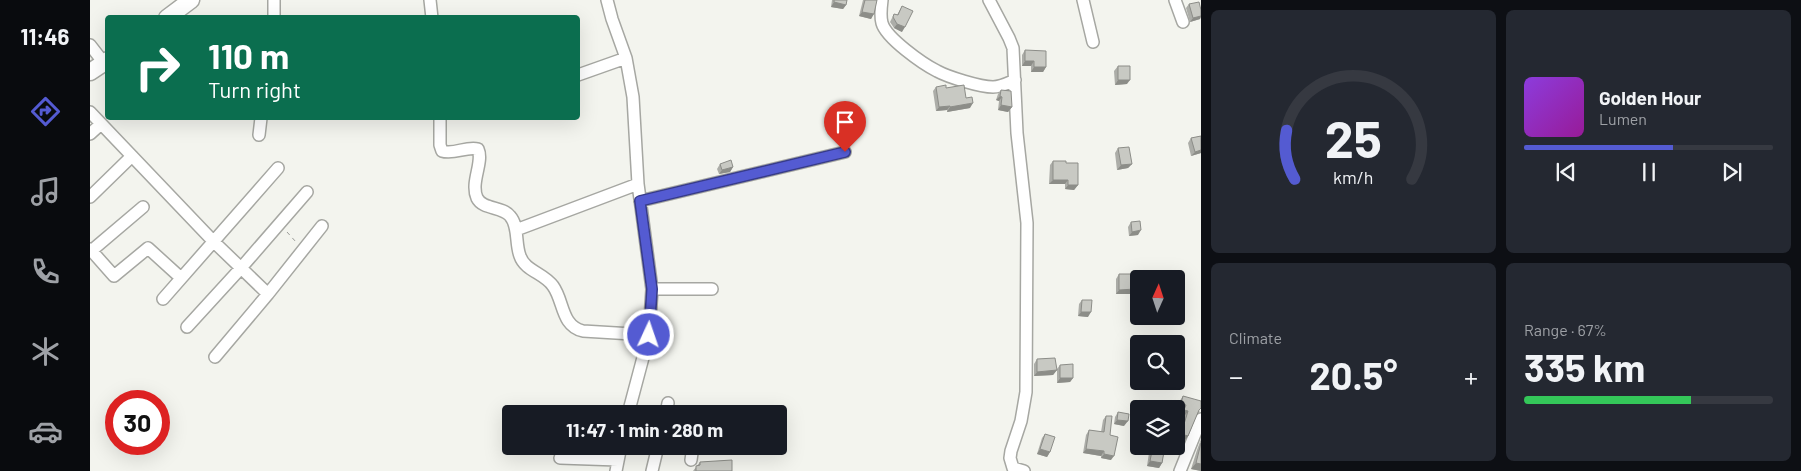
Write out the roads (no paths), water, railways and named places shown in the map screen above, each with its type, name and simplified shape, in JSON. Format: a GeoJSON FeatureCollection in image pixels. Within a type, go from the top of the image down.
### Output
{"type":"FeatureCollection","features":[{"type":"Feature","properties":{"kind":"highway"},"geometry":{"type":"LineString","coordinates":[[171,15],[191,0]]}},
{"type":"Feature","properties":{"kind":"street"},"geometry":{"type":"LineString","coordinates":[[274,0],[274,15]]}},
{"type":"Feature","properties":{"kind":"street"},"geometry":{"type":"LineString","coordinates":[[430,0],[432,15]]}},
{"type":"Feature","properties":{"kind":"street"},"geometry":{"type":"LineString","coordinates":[[607,0],[626,58],[633,97],[638,184],[652,289],[649,335],[630,405]]}},
{"type":"Feature","properties":{"kind":"street"},"geometry":{"type":"LineString","coordinates":[[882,0],[880,14],[882,24],[889,35],[901,47],[935,71],[992,87],[1015,80]]}},
{"type":"Feature","properties":{"kind":"street"},"geometry":{"type":"LineString","coordinates":[[989,0],[1013,48],[1017,133],[1027,222],[1026,392],[1021,421],[1010,458],[1013,468],[1024,471]]}},
{"type":"Feature","properties":{"kind":"street"},"geometry":{"type":"LineString","coordinates":[[1083,0],[1093,42]]}},
{"type":"Feature","properties":{"kind":"street"},"geometry":{"type":"LineString","coordinates":[[1175,0],[1183,22]]}},
{"type":"Feature","properties":{"kind":"street"},"geometry":{"type":"LineString","coordinates":[[90,45],[100,65]]}},
{"type":"Feature","properties":{"kind":"street"},"geometry":{"type":"LineString","coordinates":[[580,74],[626,58]]}},
{"type":"Feature","properties":{"kind":"street"},"geometry":{"type":"LineString","coordinates":[[90,112],[214,242],[268,294]]}},
{"type":"Feature","properties":{"kind":"street"},"geometry":{"type":"LineString","coordinates":[[259,135],[261,120]]}},
{"type":"Feature","properties":{"kind":"street"},"geometry":{"type":"LineString","coordinates":[[440,120],[440,145],[442,151],[448,152],[468,148],[478,149],[479,155],[475,182],[475,192],[478,200],[510,216],[514,222],[517,247],[523,264],[544,277],[553,286],[558,293],[568,322],[573,327],[583,331],[649,335]]}},
{"type":"Feature","properties":{"kind":"street"},"geometry":{"type":"LineString","coordinates":[[90,134],[102,124]]}},
{"type":"Feature","properties":{"kind":"street"},"geometry":{"type":"LineString","coordinates":[[640,201],[845,152]]}},
{"type":"Feature","properties":{"kind":"street"},"geometry":{"type":"LineString","coordinates":[[90,197],[132,156]]}},
{"type":"Feature","properties":{"kind":"street"},"geometry":{"type":"LineString","coordinates":[[163,299],[278,168]]}},
{"type":"Feature","properties":{"kind":"street"},"geometry":{"type":"LineString","coordinates":[[516,230],[638,184]]}},
{"type":"Feature","properties":{"kind":"street"},"geometry":{"type":"LineString","coordinates":[[186,327],[308,192]]}},
{"type":"Feature","properties":{"kind":"street"},"geometry":{"type":"LineString","coordinates":[[143,207],[90,250],[114,276],[148,248],[181,278]]}},
{"type":"Feature","properties":{"kind":"street"},"geometry":{"type":"LineString","coordinates":[[216,357],[322,226]]}},
{"type":"Feature","properties":{"kind":"street"},"geometry":{"type":"LineString","coordinates":[[652,289],[712,289]]}},
{"type":"Feature","properties":{"kind":"street"},"geometry":{"type":"LineString","coordinates":[[1180,471],[1201,419]]}},
{"type":"Feature","properties":{"kind":"street"},"geometry":{"type":"LineString","coordinates":[[652,471],[656,455]]}},
{"type":"Feature","properties":{"kind":"street"},"geometry":{"type":"LineString","coordinates":[[691,460],[692,455]]}},
{"type":"Feature","properties":{"kind":"street"},"geometry":{"type":"LineString","coordinates":[[560,458],[617,465]]}}]}
